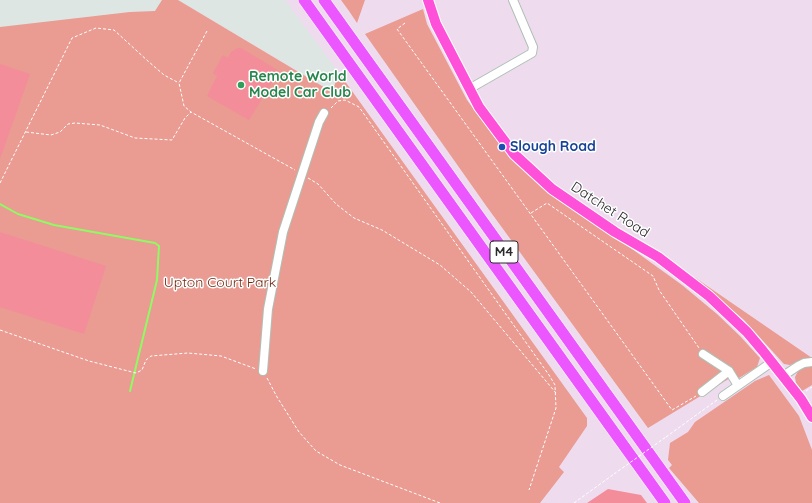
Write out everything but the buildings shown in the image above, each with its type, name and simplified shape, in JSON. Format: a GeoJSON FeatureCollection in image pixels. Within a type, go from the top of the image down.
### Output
{"type":"FeatureCollection","features":[{"type":"Feature","properties":{"kind":"highway","name":"M4"},"geometry":{"type":"LineString","coordinates":[[304,0],[665,503]]}},
{"type":"Feature","properties":{"kind":"highway","name":"M4"},"geometry":{"type":"LineString","coordinates":[[324,0],[685,503]]}},
{"type":"Feature","properties":{"kind":"main road","name":"Datchet Road"},"geometry":{"type":"LineString","coordinates":[[428,0],[436,24],[479,107],[514,154],[552,189],[689,280],[728,313],[772,362],[801,399],[812,418]]}},
{"type":"Feature","properties":{"kind":"street"},"geometry":{"type":"LineString","coordinates":[[469,89],[532,53],[533,47],[513,0]]}},
{"type":"Feature","properties":{"kind":"street"},"geometry":{"type":"LineString","coordinates":[[263,371],[264,337],[274,273],[289,208],[319,122],[324,113]]}},
{"type":"Feature","properties":{"kind":"street"},"geometry":{"type":"LineString","coordinates":[[703,354],[729,371],[737,384]]}},
{"type":"Feature","properties":{"kind":"street"},"geometry":{"type":"LineString","coordinates":[[723,396],[737,384],[772,362]]}},
{"type":"Feature","properties":{"kind":"street"},"geometry":{"type":"LineString","coordinates":[[783,376],[804,363],[812,362]]}},
{"type":"Feature","properties":{"kind":"street"},"geometry":{"type":"LineString","coordinates":[[702,392],[729,371]]}},
{"type":"Feature","properties":{"kind":"path"},"geometry":{"type":"LineString","coordinates":[[405,23],[397,28],[672,410],[702,392]]}},
{"type":"Feature","properties":{"kind":"path"},"geometry":{"type":"LineString","coordinates":[[0,183],[72,38],[89,29],[105,28],[114,30],[164,75],[179,83]]}},
{"type":"Feature","properties":{"kind":"path"},"geometry":{"type":"LineString","coordinates":[[207,31],[179,83],[184,106],[191,112],[318,184],[336,204],[354,218],[382,230],[440,265],[471,292],[556,393]]}},
{"type":"Feature","properties":{"kind":"path"},"geometry":{"type":"LineString","coordinates":[[324,113],[338,101],[346,100],[359,107],[549,375],[556,393],[556,408],[529,490]]}},
{"type":"Feature","properties":{"kind":"path"},"geometry":{"type":"LineString","coordinates":[[26,131],[52,135],[60,132],[68,124],[75,122],[100,125],[135,138],[172,140],[191,112]]}},
{"type":"Feature","properties":{"kind":"path"},"geometry":{"type":"LineString","coordinates":[[530,213],[547,203],[653,276],[659,290],[703,354]]}},
{"type":"Feature","properties":{"kind":"path"},"geometry":{"type":"LineString","coordinates":[[0,330],[89,361],[136,373],[142,370],[146,360],[151,356],[188,353],[220,356],[238,361],[253,369],[263,371],[299,432],[316,451],[340,465],[440,503]]}},
{"type":"Feature","properties":{"kind":"path"},"geometry":{"type":"LineString","coordinates":[[804,392],[812,387]]}},
{"type":"Feature","properties":{"kind":"path"},"geometry":{"type":"LineString","coordinates":[[574,503],[666,437]]}},
{"type":"Feature","properties":{"kind":"shaded area"},"geometry":{"type":"Polygon","coordinates":[[[0,0],[162,0],[155,11],[130,12],[0,27],[0,0]]]}},
{"type":"Feature","properties":{"kind":"shaded area"},"geometry":{"type":"Polygon","coordinates":[[[178,0],[285,0],[339,73],[333,92],[178,0]]]}},
{"type":"Feature","properties":{"kind":"shaded area","name":"Remote World Model Car Club"},"geometry":{"type":"Polygon","coordinates":[[[241,48],[279,71],[249,120],[207,96],[217,76],[213,73],[223,55],[228,58],[231,52],[241,48]]]}},
{"type":"Feature","properties":{"kind":"shaded area"},"geometry":{"type":"Polygon","coordinates":[[[0,64],[30,74],[0,159],[0,64]]]}},
{"type":"Feature","properties":{"kind":"shaded area"},"geometry":{"type":"Polygon","coordinates":[[[0,232],[106,266],[84,334],[0,307],[0,232]]]}},
{"type":"Feature","properties":{"kind":"shaded area"},"geometry":{"type":"Polygon","coordinates":[[[608,489],[641,495],[647,503],[587,503],[608,489]]]}},
{"type":"Feature","properties":{"kind":"green space","name":"Upton Court Park"},"geometry":{"type":"Polygon","coordinates":[[[162,0],[178,0],[332,92],[339,73],[587,418],[587,426],[559,467],[564,472],[540,503],[0,503],[0,27],[130,12],[155,11],[162,0]]]}},
{"type":"Feature","properties":{"kind":"green space"},"geometry":{"type":"Polygon","coordinates":[[[341,0],[365,0],[357,23],[349,11],[341,0]]]}},
{"type":"Feature","properties":{"kind":"green space"},"geometry":{"type":"Polygon","coordinates":[[[423,9],[427,24],[467,100],[509,157],[535,179],[682,285],[717,314],[760,358],[757,367],[739,378],[735,375],[648,428],[487,207],[365,34],[423,9]]]}},
{"type":"Feature","properties":{"kind":"green space"},"geometry":{"type":"Polygon","coordinates":[[[694,277],[812,358],[790,365],[784,364],[744,320],[694,277]]]}},
{"type":"Feature","properties":{"kind":"green space"},"geometry":{"type":"Polygon","coordinates":[[[805,366],[812,366],[812,385],[802,391],[796,383],[795,377],[798,371],[805,366]]]}},
{"type":"Feature","properties":{"kind":"green space"},"geometry":{"type":"Polygon","coordinates":[[[769,375],[799,416],[812,450],[812,503],[699,503],[669,468],[672,465],[668,460],[670,443],[688,432],[695,422],[755,381],[769,375]]]}},
{"type":"Feature","properties":{"kind":"waterway"},"geometry":{"type":"LineString","coordinates":[[0,204],[18,214],[54,225],[155,243],[159,246],[157,280],[130,391]]}},
{"type":"Feature","properties":{"kind":"place","name":"Remote World Model Car Club"},"geometry":{"type":"Point","coordinates":[241,85]}},
{"type":"Feature","properties":{"kind":"place","name":"Slough Road"},"geometry":{"type":"Point","coordinates":[502,147]}}]}
